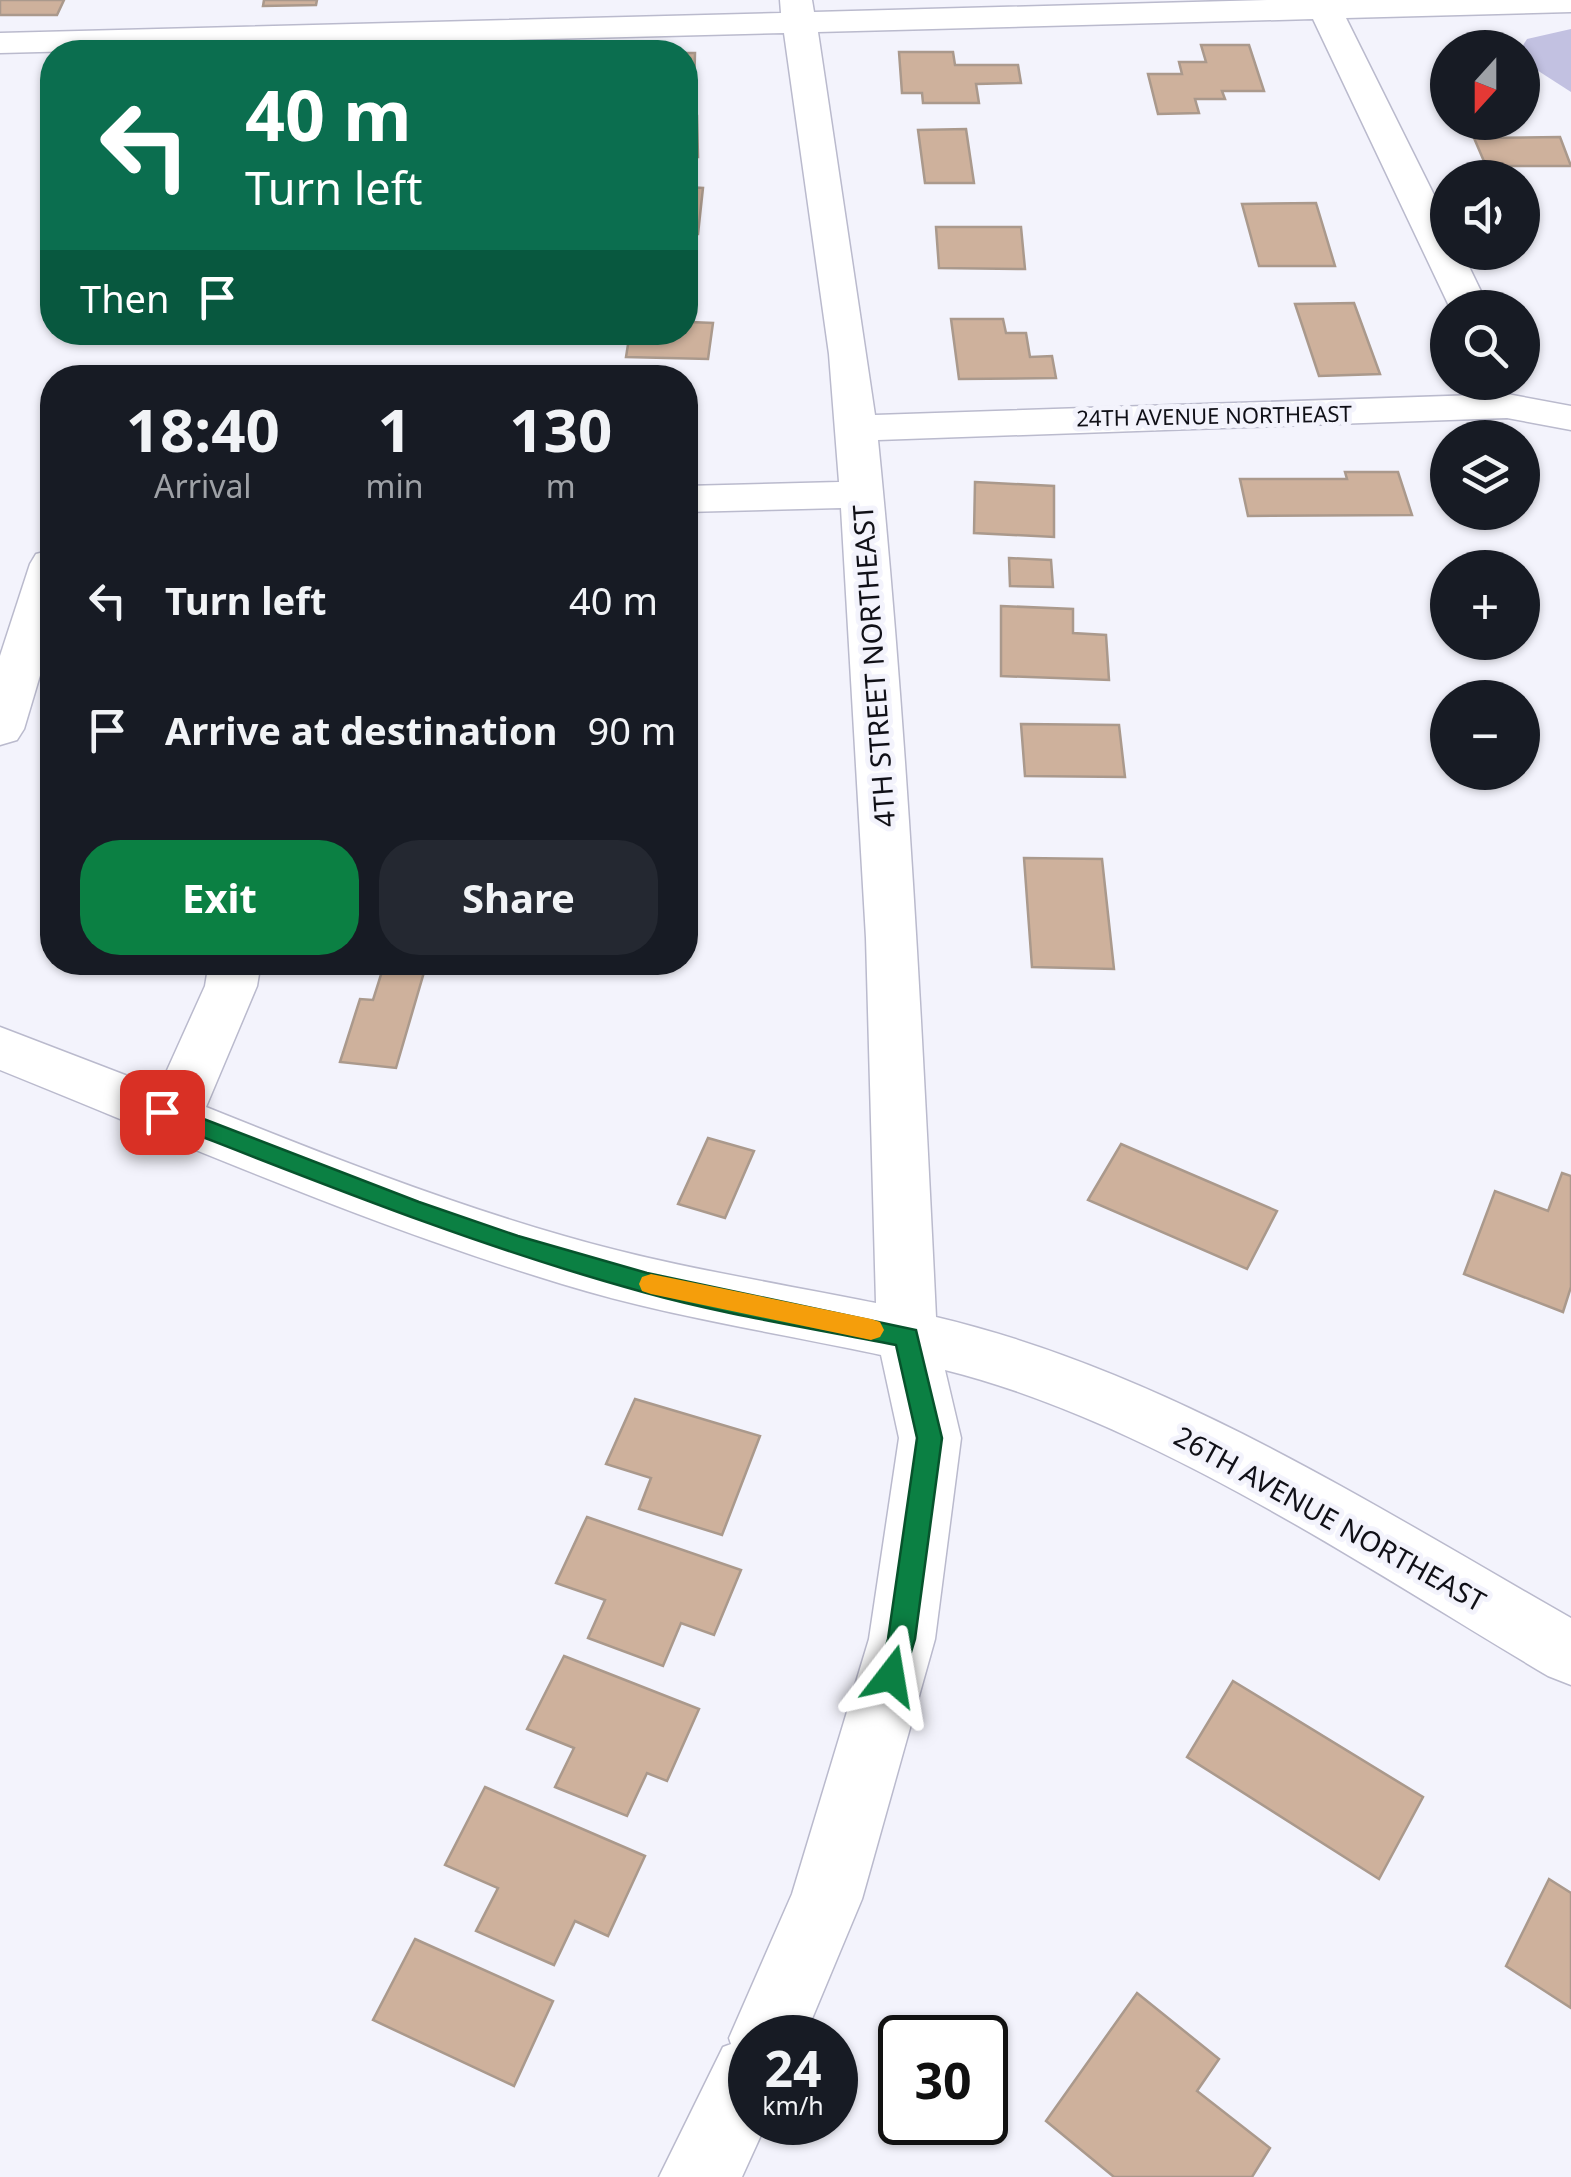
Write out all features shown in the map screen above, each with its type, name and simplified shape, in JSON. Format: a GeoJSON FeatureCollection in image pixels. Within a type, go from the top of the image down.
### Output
{"type":"FeatureCollection","features":[{"type":"Feature","properties":{"kind":"street"},"geometry":{"type":"LineString","coordinates":[[72,40],[797,10],[1571,2]]}},
{"type":"Feature","properties":{"kind":"street"},"geometry":{"type":"LineString","coordinates":[[1324,6],[1461,290]]}},
{"type":"Feature","properties":{"kind":"street","name":"4TH STREET NORTHEAST"},"geometry":{"type":"LineString","coordinates":[[776,2015],[826,1899],[902,1639],[930,1438],[907,1337],[891,918],[856,428],[849,354],[797,10]]}},
{"type":"Feature","properties":{"kind":"street"},"geometry":{"type":"LineString","coordinates":[[0,43],[40,41]]}},
{"type":"Feature","properties":{"kind":"street","name":"24TH AVENUE NORTHEAST"},"geometry":{"type":"LineString","coordinates":[[856,428],[1430,399]]}},
{"type":"Feature","properties":{"kind":"street","name":"24TH AVENUE NORTHEAST"},"geometry":{"type":"LineString","coordinates":[[1526,400],[1571,418]]}},
{"type":"Feature","properties":{"kind":"street"},"geometry":{"type":"LineString","coordinates":[[698,499],[862,494]]}},
{"type":"Feature","properties":{"kind":"street"},"geometry":{"type":"LineString","coordinates":[[0,730],[40,602]]}},
{"type":"Feature","properties":{"kind":"street"},"geometry":{"type":"LineString","coordinates":[[174,1116],[233,975]]}},
{"type":"Feature","properties":{"kind":"street","name":"26TH AVENUE NORTHEAST"},"geometry":{"type":"LineString","coordinates":[[0,1048],[411,1209],[518,1246],[647,1283],[987,1356],[1060,1380],[1281,1486],[1571,1654]]}},
{"type":"Feature","properties":{"kind":"street"},"geometry":{"type":"LineString","coordinates":[[698,2177],[728,2125]]}},
{"type":"Feature","properties":{"kind":"water"},"geometry":{"type":"Polygon","coordinates":[[[1571,29],[1571,92],[1540,72],[1540,36],[1571,29]]]}},
{"type":"Feature","properties":{"kind":"building"},"geometry":{"type":"Polygon","coordinates":[[[0,0],[64,0],[57,15],[0,15],[0,0]]]}},
{"type":"Feature","properties":{"kind":"building"},"geometry":{"type":"Polygon","coordinates":[[[264,0],[317,0],[316,5],[263,6],[264,0]]]}},
{"type":"Feature","properties":{"kind":"building"},"geometry":{"type":"Polygon","coordinates":[[[1201,45],[1249,45],[1264,91],[1222,91],[1225,99],[1195,99],[1199,113],[1158,114],[1148,74],[1182,74],[1179,62],[1206,62],[1201,45]]]}},
{"type":"Feature","properties":{"kind":"building"},"geometry":{"type":"Polygon","coordinates":[[[899,52],[953,52],[955,65],[1018,65],[1021,83],[976,84],[979,103],[923,103],[922,93],[902,93],[899,52]]]}},
{"type":"Feature","properties":{"kind":"building"},"geometry":{"type":"Polygon","coordinates":[[[966,129],[974,183],[925,183],[918,130],[966,129]]]}},
{"type":"Feature","properties":{"kind":"building"},"geometry":{"type":"Polygon","coordinates":[[[1560,137],[1571,166],[1540,166],[1540,160],[1483,160],[1475,140],[1540,140],[1560,137]]]}},
{"type":"Feature","properties":{"kind":"building"},"geometry":{"type":"Polygon","coordinates":[[[698,188],[703,188],[698,234],[698,188]]]}},
{"type":"Feature","properties":{"kind":"building"},"geometry":{"type":"Polygon","coordinates":[[[1316,203],[1335,266],[1259,266],[1242,204],[1316,203]]]}},
{"type":"Feature","properties":{"kind":"building"},"geometry":{"type":"Polygon","coordinates":[[[936,227],[1021,227],[1025,269],[939,268],[936,227]]]}},
{"type":"Feature","properties":{"kind":"building"},"geometry":{"type":"Polygon","coordinates":[[[1354,303],[1380,374],[1319,376],[1295,304],[1354,303]]]}},
{"type":"Feature","properties":{"kind":"building"},"geometry":{"type":"Polygon","coordinates":[[[951,319],[1003,319],[1006,333],[1026,333],[1030,357],[1052,356],[1056,378],[959,379],[951,319]]]}},
{"type":"Feature","properties":{"kind":"building"},"geometry":{"type":"Polygon","coordinates":[[[698,322],[713,323],[708,359],[626,357],[628,345],[698,345],[698,322]]]}},
{"type":"Feature","properties":{"kind":"building"},"geometry":{"type":"Polygon","coordinates":[[[1345,472],[1398,472],[1412,515],[1248,516],[1240,479],[1347,479],[1345,472]]]}},
{"type":"Feature","properties":{"kind":"building"},"geometry":{"type":"Polygon","coordinates":[[[975,482],[1054,486],[1054,537],[974,533],[975,482]]]}},
{"type":"Feature","properties":{"kind":"building"},"geometry":{"type":"Polygon","coordinates":[[[1009,558],[1051,560],[1053,587],[1010,586],[1009,558]]]}},
{"type":"Feature","properties":{"kind":"building"},"geometry":{"type":"Polygon","coordinates":[[[1001,606],[1073,609],[1073,633],[1106,635],[1109,680],[1001,676],[1001,606]]]}},
{"type":"Feature","properties":{"kind":"building"},"geometry":{"type":"Polygon","coordinates":[[[1021,724],[1119,725],[1125,777],[1025,776],[1021,724]]]}},
{"type":"Feature","properties":{"kind":"building"},"geometry":{"type":"Polygon","coordinates":[[[1024,858],[1102,859],[1114,969],[1032,967],[1024,858]]]}},
{"type":"Feature","properties":{"kind":"building"},"geometry":{"type":"Polygon","coordinates":[[[381,975],[423,975],[396,1068],[340,1062],[360,999],[373,1000],[381,975]]]}},
{"type":"Feature","properties":{"kind":"building"},"geometry":{"type":"Polygon","coordinates":[[[708,1138],[754,1151],[725,1218],[678,1204],[708,1138]]]}},
{"type":"Feature","properties":{"kind":"building"},"geometry":{"type":"Polygon","coordinates":[[[1121,1144],[1277,1211],[1247,1269],[1088,1200],[1121,1144]]]}},
{"type":"Feature","properties":{"kind":"building"},"geometry":{"type":"Polygon","coordinates":[[[1562,1173],[1571,1176],[1571,1287],[1563,1312],[1464,1274],[1495,1191],[1548,1211],[1562,1173]]]}},
{"type":"Feature","properties":{"kind":"building"},"geometry":{"type":"Polygon","coordinates":[[[635,1399],[760,1436],[722,1535],[639,1509],[651,1478],[606,1464],[635,1399]]]}},
{"type":"Feature","properties":{"kind":"building"},"geometry":{"type":"Polygon","coordinates":[[[587,1517],[741,1570],[714,1635],[681,1623],[663,1666],[588,1638],[605,1600],[556,1583],[587,1517]]]}},
{"type":"Feature","properties":{"kind":"building"},"geometry":{"type":"Polygon","coordinates":[[[564,1656],[699,1709],[667,1781],[647,1773],[627,1816],[555,1787],[574,1748],[527,1729],[564,1656]]]}},
{"type":"Feature","properties":{"kind":"building"},"geometry":{"type":"Polygon","coordinates":[[[1233,1681],[1423,1797],[1379,1879],[1187,1757],[1233,1681]]]}},
{"type":"Feature","properties":{"kind":"building"},"geometry":{"type":"Polygon","coordinates":[[[485,1787],[645,1856],[608,1936],[575,1921],[554,1965],[476,1931],[498,1888],[445,1865],[485,1787]]]}},
{"type":"Feature","properties":{"kind":"building"},"geometry":{"type":"Polygon","coordinates":[[[1549,1879],[1571,1893],[1571,2008],[1506,1966],[1549,1879]]]}},
{"type":"Feature","properties":{"kind":"building"},"geometry":{"type":"Polygon","coordinates":[[[415,1939],[553,2001],[514,2086],[373,2020],[415,1939]]]}},
{"type":"Feature","properties":{"kind":"building"},"geometry":{"type":"Polygon","coordinates":[[[1137,1993],[1219,2059],[1197,2091],[1270,2148],[1252,2177],[1114,2177],[1046,2121],[1137,1993]]]}},
{"type":"Feature","properties":{"kind":"slow traffic"},"geometry":{"type":"LineString","coordinates":[[651,1284],[871,1330]]}},
{"type":"Feature","properties":{"kind":"route"},"geometry":{"type":"LineString","coordinates":[[162,1112],[411,1209],[518,1246],[647,1283],[907,1337],[930,1438],[902,1639],[891,1676]]}}]}
